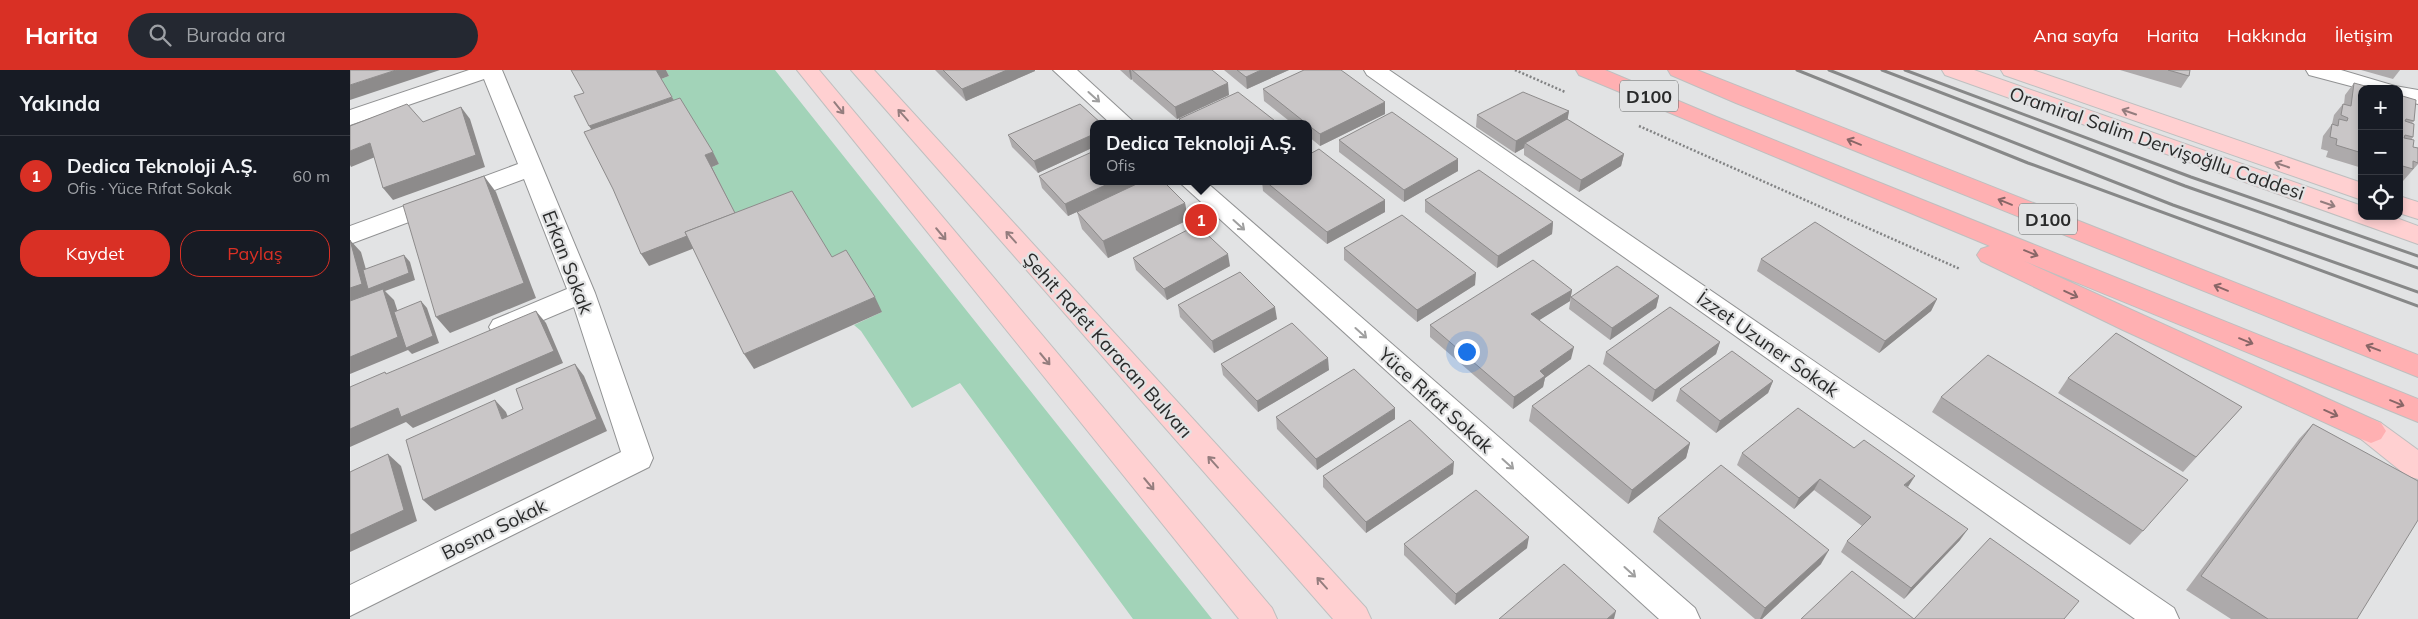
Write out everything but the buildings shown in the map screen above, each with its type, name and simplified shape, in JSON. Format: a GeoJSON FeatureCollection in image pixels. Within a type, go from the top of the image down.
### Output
{"type":"FeatureCollection","features":[{"type":"Feature","properties":{"kind":"highway","name":"D100"},"geometry":{"type":"LineString","coordinates":[[1587,70],[2418,411]]}},
{"type":"Feature","properties":{"kind":"highway","name":"D100"},"geometry":{"type":"LineString","coordinates":[[1679,70],[1744,98],[2418,366]]}},
{"type":"Feature","properties":{"kind":"highway"},"geometry":{"type":"LineString","coordinates":[[1711,122],[2133,323],[2372,431]]}},
{"type":"Feature","properties":{"kind":"main road"},"geometry":{"type":"LineString","coordinates":[[808,70],[1260,619]]}},
{"type":"Feature","properties":{"kind":"main road","name":"Şehit Rafet Karacan Bulvarı"},"geometry":{"type":"LineString","coordinates":[[862,70],[1354,619]]}},
{"type":"Feature","properties":{"kind":"main road","name":"Oramiral Salim Dervişoğllu Caddesi"},"geometry":{"type":"LineString","coordinates":[[1953,70],[2358,214]]}},
{"type":"Feature","properties":{"kind":"main road","name":"Oramiral Salim Dervişoğllu Caddesi"},"geometry":{"type":"LineString","coordinates":[[2012,70],[2358,191]]}},
{"type":"Feature","properties":{"kind":"main road"},"geometry":{"type":"LineString","coordinates":[[2403,205],[2418,210]]}},
{"type":"Feature","properties":{"kind":"main road","name":"Oramiral Salim Dervişoğllu Caddesi"},"geometry":{"type":"LineString","coordinates":[[2375,220],[2418,234]]}},
{"type":"Feature","properties":{"kind":"main road"},"geometry":{"type":"LineString","coordinates":[[2372,431],[2418,451]]}},
{"type":"Feature","properties":{"kind":"main road"},"geometry":{"type":"LineString","coordinates":[[2372,431],[2418,467]]}},
{"type":"Feature","properties":{"kind":"street"},"geometry":{"type":"LineString","coordinates":[[350,118],[490,70]]}},
{"type":"Feature","properties":{"kind":"street","name":"Erkan Sokak"},"geometry":{"type":"LineString","coordinates":[[490,70],[582,293],[638,458]]}},
{"type":"Feature","properties":{"kind":"street"},"geometry":{"type":"LineString","coordinates":[[1064,70],[1120,120]]}},
{"type":"Feature","properties":{"kind":"street","name":"İzzet Uzuner Sokak"},"geometry":{"type":"LineString","coordinates":[[1374,70],[2162,619]]}},
{"type":"Feature","properties":{"kind":"street"},"geometry":{"type":"LineString","coordinates":[[2317,70],[2371,85]]}},
{"type":"Feature","properties":{"kind":"street"},"geometry":{"type":"LineString","coordinates":[[2403,93],[2418,98]]}},
{"type":"Feature","properties":{"kind":"street"},"geometry":{"type":"LineString","coordinates":[[350,235],[531,168]]}},
{"type":"Feature","properties":{"kind":"street","name":"Yüce Rıfat Sokak"},"geometry":{"type":"LineString","coordinates":[[1195,185],[1683,619]]}},
{"type":"Feature","properties":{"kind":"street"},"geometry":{"type":"LineString","coordinates":[[484,336],[582,293]]}},
{"type":"Feature","properties":{"kind":"street","name":"Bosna Sokak"},"geometry":{"type":"LineString","coordinates":[[350,601],[638,458]]}},
{"type":"Feature","properties":{"kind":"green space"},"geometry":{"type":"Polygon","coordinates":[[[666,70],[775,70],[1212,619],[1133,619],[960,383],[912,408],[861,331],[854,325],[882,312],[743,229],[712,167],[719,164],[681,112],[661,79],[669,76],[666,70]]]}},
{"type":"Feature","properties":{"kind":"railway"},"geometry":{"type":"LineString","coordinates":[[1797,70],[2028,163],[2418,306]]}},
{"type":"Feature","properties":{"kind":"railway"},"geometry":{"type":"LineString","coordinates":[[1829,70],[2173,205],[2418,292]]}},
{"type":"Feature","properties":{"kind":"railway"},"geometry":{"type":"LineString","coordinates":[[1882,70],[2185,186],[2418,268]]}},
{"type":"Feature","properties":{"kind":"railway"},"geometry":{"type":"LineString","coordinates":[[1905,70],[2191,177],[2418,256]]}},
{"type":"Feature","properties":{"kind":"place","name":"Dedica Teknoloji A.Ş."},"geometry":{"type":"Point","coordinates":[1201,220]}}]}
